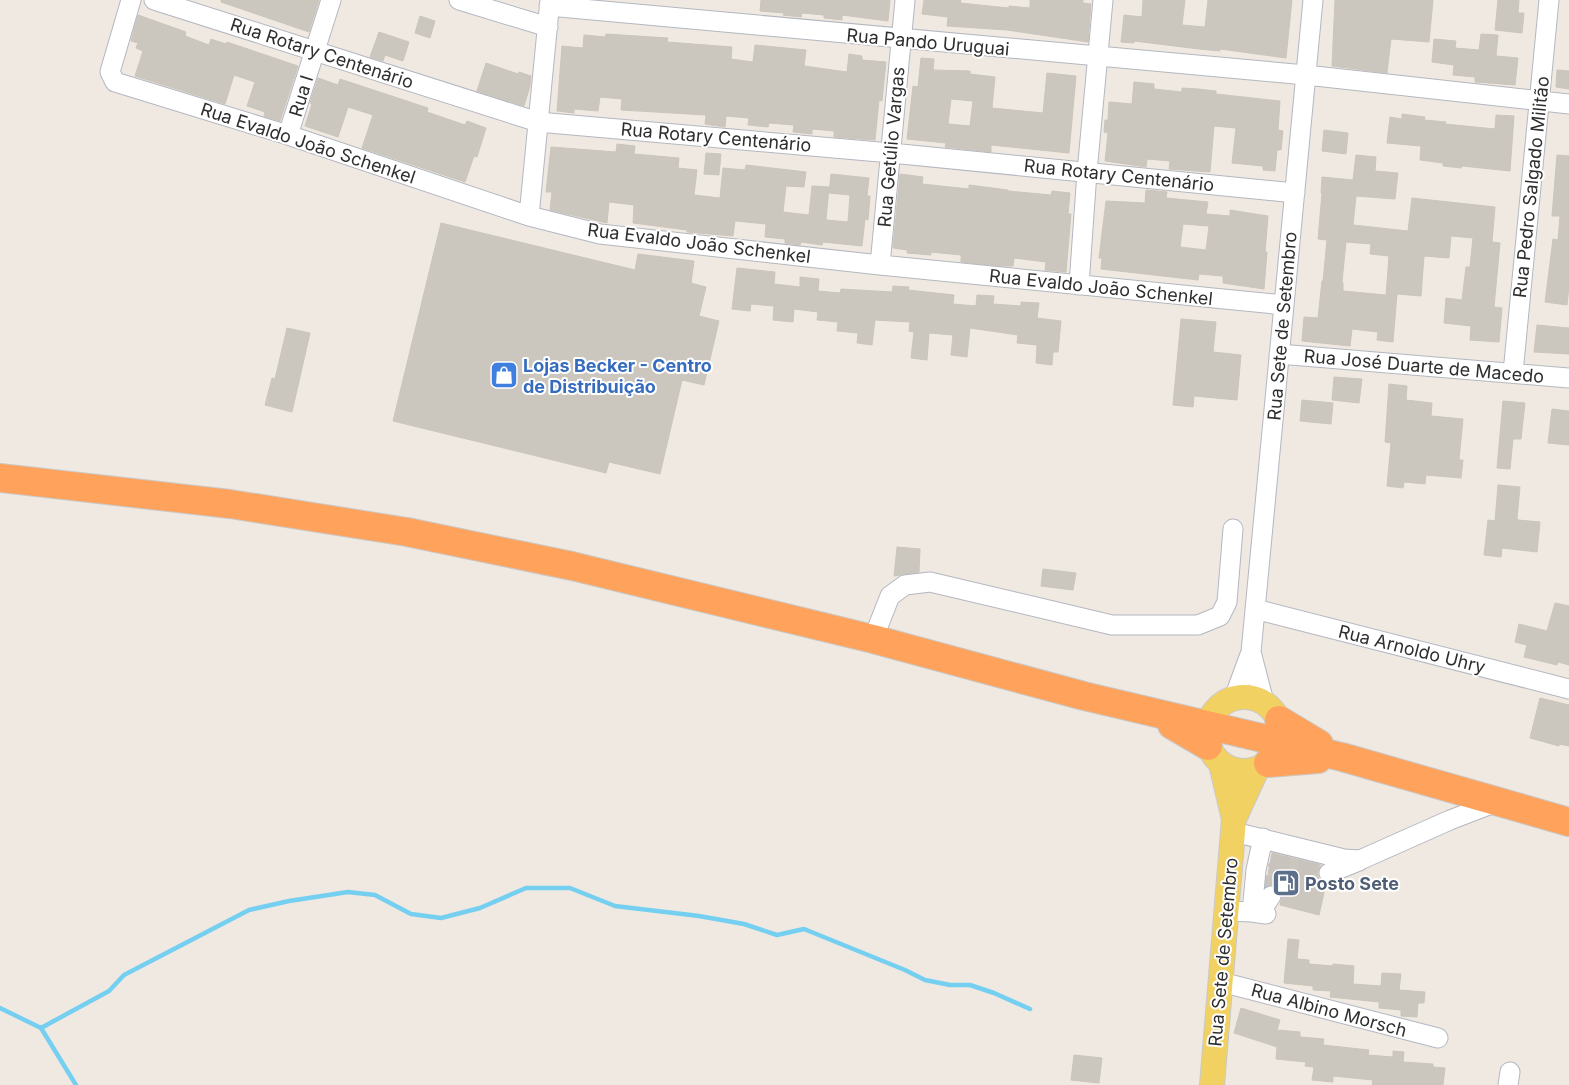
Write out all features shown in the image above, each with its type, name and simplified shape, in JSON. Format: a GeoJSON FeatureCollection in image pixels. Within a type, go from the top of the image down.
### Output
{"type":"FeatureCollection","features":[{"type":"Feature","properties":{"kind":"highway"},"geometry":{"type":"LineString","coordinates":[[0,478],[230,504],[407,532],[572,566],[873,639],[1075,694],[1342,757],[1569,822]]}},
{"type":"Feature","properties":{"kind":"main road"},"geometry":{"type":"LineString","coordinates":[[1249,697],[1270,739],[1248,772],[1238,771],[1229,769],[1217,728],[1249,697]]}},
{"type":"Feature","properties":{"kind":"main road","name":"Rua Sete de Setembro"},"geometry":{"type":"LineString","coordinates":[[1212,1085],[1234,825],[1217,728]]}},
{"type":"Feature","properties":{"kind":"main road","name":"Rua Sete de Setembro"},"geometry":{"type":"LineString","coordinates":[[1234,825],[1270,739]]}},
{"type":"Feature","properties":{"kind":"street","name":"Rua Evaldo João Schenkel"},"geometry":{"type":"LineString","coordinates":[[131,0],[110,72],[115,82],[288,135],[529,216],[600,234],[880,265],[1284,305]]}},
{"type":"Feature","properties":{"kind":"street","name":"Rua Rotary Centenário"},"geometry":{"type":"LineString","coordinates":[[154,0],[538,122],[891,153],[1294,193]]}},
{"type":"Feature","properties":{"kind":"street","name":"Rua I"},"geometry":{"type":"LineString","coordinates":[[288,135],[331,0]]}},
{"type":"Feature","properties":{"kind":"street"},"geometry":{"type":"LineString","coordinates":[[459,0],[548,28]]}},
{"type":"Feature","properties":{"kind":"street","name":"Rua Getúlio Vargas"},"geometry":{"type":"LineString","coordinates":[[880,265],[905,0]]}},
{"type":"Feature","properties":{"kind":"street"},"geometry":{"type":"LineString","coordinates":[[1079,285],[1087,172],[1103,0]]}},
{"type":"Feature","properties":{"kind":"street","name":"Rua Sete de Setembro"},"geometry":{"type":"LineString","coordinates":[[1217,728],[1250,652],[1313,0]]}},
{"type":"Feature","properties":{"kind":"street","name":"Rua Pedro Salgado Militão"},"geometry":{"type":"LineString","coordinates":[[1513,373],[1549,0]]}},
{"type":"Feature","properties":{"kind":"street"},"geometry":{"type":"LineString","coordinates":[[529,216],[550,3]]}},
{"type":"Feature","properties":{"kind":"street","name":"Rua Pando Uruguai"},"geometry":{"type":"LineString","coordinates":[[550,3],[902,40],[1306,75],[1569,104]]}},
{"type":"Feature","properties":{"kind":"street","name":"Rua José Duarte de Macedo"},"geometry":{"type":"LineString","coordinates":[[1279,354],[1569,378]]}},
{"type":"Feature","properties":{"kind":"street"},"geometry":{"type":"LineString","coordinates":[[873,639],[890,596],[906,585],[930,582],[1112,625],[1198,625],[1220,616],[1227,602],[1233,529]]}},
{"type":"Feature","properties":{"kind":"street","name":"Rua Arnoldo Uhry"},"geometry":{"type":"LineString","coordinates":[[1255,609],[1569,689]]}},
{"type":"Feature","properties":{"kind":"street","name":"Rua Sete de Setembro"},"geometry":{"type":"LineString","coordinates":[[1250,652],[1270,739]]}},
{"type":"Feature","properties":{"kind":"street"},"geometry":{"type":"LineString","coordinates":[[1328,873],[1450,820],[1497,802]]}},
{"type":"Feature","properties":{"kind":"street"},"geometry":{"type":"LineString","coordinates":[[1234,825],[1263,838],[1344,859],[1360,860]]}},
{"type":"Feature","properties":{"kind":"street"},"geometry":{"type":"LineString","coordinates":[[1227,911],[1263,908],[1261,864],[1263,838]]}},
{"type":"Feature","properties":{"kind":"street"},"geometry":{"type":"LineString","coordinates":[[1230,866],[1261,864]]}},
{"type":"Feature","properties":{"kind":"street","name":"Rua Albino Morsch"},"geometry":{"type":"LineString","coordinates":[[1221,982],[1438,1038]]}},
{"type":"Feature","properties":{"kind":"building"},"geometry":{"type":"Polygon","coordinates":[[[221,0],[319,0],[309,32],[221,2],[221,0]]]}},
{"type":"Feature","properties":{"kind":"building"},"geometry":{"type":"Polygon","coordinates":[[[761,0],[890,0],[888,21],[842,15],[842,20],[824,18],[824,15],[802,13],[801,17],[783,15],[784,13],[760,11],[761,0]]]}},
{"type":"Feature","properties":{"kind":"building"},"geometry":{"type":"Polygon","coordinates":[[[924,0],[961,0],[960,3],[1030,8],[1030,0],[1083,0],[1083,3],[1091,4],[1088,42],[1007,30],[947,26],[948,17],[922,14],[924,0]]]}},
{"type":"Feature","properties":{"kind":"building"},"geometry":{"type":"Polygon","coordinates":[[[1143,0],[1185,0],[1182,25],[1205,27],[1208,0],[1292,0],[1286,58],[1220,49],[1220,51],[1134,41],[1134,43],[1121,42],[1124,15],[1142,17],[1143,0]]]}},
{"type":"Feature","properties":{"kind":"building"},"geometry":{"type":"Polygon","coordinates":[[[1335,0],[1433,0],[1429,42],[1391,39],[1387,73],[1332,66],[1335,0]]]}},
{"type":"Feature","properties":{"kind":"building"},"geometry":{"type":"Polygon","coordinates":[[[1498,0],[1519,0],[1518,13],[1524,13],[1522,33],[1495,30],[1498,0]]]}},
{"type":"Feature","properties":{"kind":"building"},"geometry":{"type":"Polygon","coordinates":[[[138,15],[186,32],[185,36],[209,45],[211,39],[226,44],[227,42],[298,66],[280,121],[264,116],[265,112],[247,106],[255,82],[234,75],[225,104],[135,76],[143,51],[136,48],[138,43],[131,41],[138,15]]]}},
{"type":"Feature","properties":{"kind":"building"},"geometry":{"type":"Polygon","coordinates":[[[420,16],[435,21],[430,38],[415,33],[420,16]]]}},
{"type":"Feature","properties":{"kind":"building"},"geometry":{"type":"Polygon","coordinates":[[[379,32],[409,42],[403,61],[385,55],[383,61],[370,57],[379,32]]]}},
{"type":"Feature","properties":{"kind":"building"},"geometry":{"type":"Polygon","coordinates":[[[606,34],[668,38],[667,42],[732,47],[731,59],[753,62],[755,45],[806,50],[804,66],[847,72],[849,54],[862,56],[862,60],[886,62],[882,101],[879,100],[875,140],[834,137],[834,131],[812,129],[812,134],[793,132],[794,125],[769,123],[768,127],[748,125],[749,118],[726,116],[725,127],[705,124],[706,115],[621,110],[622,99],[600,97],[598,111],[574,109],[574,113],[557,111],[562,46],[583,48],[584,35],[605,37],[606,34]]]}},
{"type":"Feature","properties":{"kind":"building"},"geometry":{"type":"Polygon","coordinates":[[[1481,34],[1498,35],[1496,56],[1518,58],[1515,85],[1475,82],[1475,77],[1453,75],[1454,65],[1432,62],[1434,39],[1456,41],[1455,48],[1479,50],[1481,34]]]}},
{"type":"Feature","properties":{"kind":"building"},"geometry":{"type":"Polygon","coordinates":[[[921,58],[934,59],[933,70],[970,71],[970,74],[995,77],[992,108],[1043,113],[1047,73],[1076,76],[1069,153],[991,145],[991,152],[945,147],[946,143],[907,139],[913,86],[918,87],[921,58]],[[951,99],[948,124],[970,126],[973,101],[951,99]]]}},
{"type":"Feature","properties":{"kind":"building"},"geometry":{"type":"Polygon","coordinates":[[[486,63],[518,74],[519,72],[531,76],[524,106],[477,91],[486,63]]]}},
{"type":"Feature","properties":{"kind":"building"},"geometry":{"type":"Polygon","coordinates":[[[1557,70],[1569,71],[1569,89],[1556,87],[1557,70]]]}},
{"type":"Feature","properties":{"kind":"building"},"geometry":{"type":"Polygon","coordinates":[[[318,78],[338,85],[340,79],[428,108],[427,112],[465,125],[467,121],[486,128],[477,157],[474,156],[465,182],[362,148],[373,115],[348,107],[338,137],[305,126],[318,78]]]}},
{"type":"Feature","properties":{"kind":"building"},"geometry":{"type":"Polygon","coordinates":[[[1134,82],[1154,84],[1154,89],[1182,92],[1182,88],[1198,89],[1216,91],[1216,94],[1280,101],[1278,130],[1283,131],[1281,150],[1277,150],[1275,171],[1263,170],[1263,166],[1232,163],[1236,128],[1214,126],[1210,172],[1169,169],[1170,161],[1147,159],[1146,167],[1105,161],[1108,133],[1104,132],[1105,120],[1108,120],[1109,102],[1132,104],[1134,82]]]}},
{"type":"Feature","properties":{"kind":"building"},"geometry":{"type":"Polygon","coordinates":[[[1402,114],[1425,117],[1424,120],[1446,122],[1445,124],[1495,129],[1496,115],[1514,116],[1510,171],[1443,166],[1443,163],[1420,160],[1421,146],[1387,143],[1390,117],[1402,119],[1402,114]]]}},
{"type":"Feature","properties":{"kind":"building"},"geometry":{"type":"Polygon","coordinates":[[[1324,130],[1348,133],[1346,154],[1322,151],[1324,130]]]}},
{"type":"Feature","properties":{"kind":"building"},"geometry":{"type":"Polygon","coordinates":[[[617,144],[635,146],[634,154],[679,158],[678,168],[697,170],[694,195],[720,198],[723,168],[745,170],[746,165],[806,172],[804,187],[786,186],[783,212],[809,215],[812,186],[829,187],[826,220],[848,222],[850,195],[829,193],[831,174],[869,178],[867,196],[870,196],[868,220],[865,219],[862,246],[823,242],[822,245],[801,242],[800,245],[785,243],[785,239],[765,237],[766,224],[735,221],[733,236],[687,232],[687,230],[633,223],[634,205],[609,202],[607,223],[550,210],[552,192],[546,192],[551,147],[616,152],[617,144]]]}},
{"type":"Feature","properties":{"kind":"building"},"geometry":{"type":"Polygon","coordinates":[[[706,153],[721,154],[719,175],[704,174],[706,153]]]}},
{"type":"Feature","properties":{"kind":"building"},"geometry":{"type":"Polygon","coordinates":[[[1356,155],[1376,157],[1375,171],[1398,173],[1395,199],[1356,196],[1353,225],[1408,231],[1412,198],[1495,207],[1492,242],[1500,243],[1494,307],[1502,308],[1499,342],[1470,340],[1471,326],[1444,323],[1446,298],[1462,300],[1466,267],[1470,267],[1473,238],[1451,236],[1449,258],[1424,256],[1421,296],[1397,294],[1393,342],[1377,340],[1378,332],[1352,329],[1350,346],[1302,341],[1304,317],[1318,318],[1323,281],[1327,240],[1318,239],[1322,177],[1353,180],[1356,155]],[[1346,242],[1342,282],[1343,291],[1386,295],[1389,256],[1370,254],[1371,244],[1346,242]]]}},
{"type":"Feature","properties":{"kind":"building"},"geometry":{"type":"Polygon","coordinates":[[[1557,155],[1569,156],[1569,286],[1567,305],[1545,302],[1553,239],[1558,240],[1560,216],[1552,216],[1557,155]]]}},
{"type":"Feature","properties":{"kind":"building"},"geometry":{"type":"Polygon","coordinates":[[[900,174],[923,177],[922,184],[969,189],[969,185],[1051,195],[1052,191],[1070,193],[1068,214],[1071,214],[1066,272],[1045,270],[1046,262],[1014,258],[1013,266],[1000,266],[961,262],[961,255],[931,252],[931,255],[907,253],[907,250],[893,248],[900,174]]]}},
{"type":"Feature","properties":{"kind":"building"},"geometry":{"type":"Polygon","coordinates":[[[1146,190],[1167,192],[1166,198],[1208,202],[1206,214],[1230,216],[1230,210],[1268,216],[1264,289],[1223,283],[1223,276],[1199,274],[1198,280],[1101,269],[1102,258],[1099,258],[1106,201],[1145,203],[1146,190]],[[1183,224],[1180,247],[1206,250],[1209,226],[1183,224]]]}},
{"type":"Feature","properties":{"kind":"building"},"geometry":{"type":"Polygon","coordinates":[[[441,223],[635,270],[638,254],[694,261],[691,283],[706,287],[699,316],[719,321],[704,385],[682,380],[660,474],[609,462],[606,473],[393,421],[441,223]]]}},
{"type":"Feature","properties":{"kind":"building"},"geometry":{"type":"Polygon","coordinates":[[[737,268],[775,272],[774,284],[800,287],[800,277],[819,279],[818,291],[840,293],[841,289],[892,292],[893,286],[909,287],[908,290],[954,295],[953,304],[976,306],[977,295],[994,296],[993,304],[1021,306],[1021,302],[1039,303],[1037,318],[1061,321],[1058,352],[1053,352],[1052,365],[1036,363],[1037,345],[1017,343],[1018,335],[970,328],[967,357],[951,355],[953,335],[929,333],[927,360],[911,358],[914,332],[909,331],[910,322],[875,320],[872,345],[857,343],[858,333],[837,331],[838,322],[817,320],[818,312],[794,309],[793,322],[773,320],[774,306],[751,304],[750,311],[732,309],[737,268]]]}},
{"type":"Feature","properties":{"kind":"building"},"geometry":{"type":"Polygon","coordinates":[[[1181,319],[1216,322],[1213,352],[1241,355],[1237,400],[1194,396],[1193,407],[1173,405],[1181,319]]]}},
{"type":"Feature","properties":{"kind":"building"},"geometry":{"type":"Polygon","coordinates":[[[1537,325],[1569,328],[1569,354],[1534,352],[1537,325]]]}},
{"type":"Feature","properties":{"kind":"building"},"geometry":{"type":"Polygon","coordinates":[[[287,328],[310,333],[292,412],[265,405],[272,378],[275,379],[287,328]]]}},
{"type":"Feature","properties":{"kind":"building"},"geometry":{"type":"Polygon","coordinates":[[[1334,377],[1362,379],[1359,403],[1332,400],[1334,377]]]}},
{"type":"Feature","properties":{"kind":"building"},"geometry":{"type":"Polygon","coordinates":[[[1389,384],[1407,386],[1406,400],[1432,403],[1431,416],[1463,419],[1459,460],[1463,460],[1461,478],[1426,475],[1425,484],[1404,482],[1403,488],[1387,486],[1391,443],[1385,442],[1389,384]]]}},
{"type":"Feature","properties":{"kind":"building"},"geometry":{"type":"Polygon","coordinates":[[[1302,400],[1333,403],[1331,424],[1300,421],[1302,400]]]}},
{"type":"Feature","properties":{"kind":"building"},"geometry":{"type":"Polygon","coordinates":[[[1503,401],[1525,403],[1521,439],[1513,439],[1510,469],[1497,468],[1503,401]]]}},
{"type":"Feature","properties":{"kind":"building"},"geometry":{"type":"Polygon","coordinates":[[[1552,409],[1569,411],[1569,445],[1548,443],[1552,409]]]}},
{"type":"Feature","properties":{"kind":"building"},"geometry":{"type":"Polygon","coordinates":[[[1498,485],[1520,487],[1517,518],[1518,520],[1540,522],[1537,552],[1502,548],[1501,557],[1484,555],[1488,520],[1495,521],[1498,485]]]}},
{"type":"Feature","properties":{"kind":"building"},"geometry":{"type":"Polygon","coordinates":[[[897,547],[920,549],[919,572],[894,576],[897,547]]]}},
{"type":"Feature","properties":{"kind":"building"},"geometry":{"type":"Polygon","coordinates":[[[1043,569],[1076,573],[1073,590],[1041,586],[1043,569]]]}},
{"type":"Feature","properties":{"kind":"building"},"geometry":{"type":"Polygon","coordinates":[[[1555,603],[1569,606],[1569,665],[1558,662],[1557,665],[1524,657],[1527,645],[1515,642],[1519,624],[1547,631],[1555,603]]]}},
{"type":"Feature","properties":{"kind":"building"},"geometry":{"type":"Polygon","coordinates":[[[1540,698],[1569,705],[1569,746],[1559,744],[1559,746],[1530,738],[1540,698]]]}},
{"type":"Feature","properties":{"kind":"building"},"geometry":{"type":"Polygon","coordinates":[[[1272,853],[1321,865],[1318,877],[1326,884],[1319,915],[1280,905],[1281,891],[1278,887],[1272,885],[1266,886],[1272,853]]]}},
{"type":"Feature","properties":{"kind":"building"},"geometry":{"type":"Polygon","coordinates":[[[1288,939],[1299,940],[1297,959],[1309,960],[1309,964],[1354,966],[1353,984],[1381,986],[1382,973],[1401,974],[1399,990],[1425,992],[1424,1003],[1418,1003],[1417,1017],[1401,1016],[1401,1010],[1379,1008],[1379,1002],[1330,997],[1331,991],[1313,990],[1313,986],[1284,983],[1288,939]]]}},
{"type":"Feature","properties":{"kind":"building"},"geometry":{"type":"Polygon","coordinates":[[[1241,1008],[1280,1020],[1277,1030],[1300,1032],[1300,1037],[1324,1039],[1323,1045],[1369,1050],[1368,1055],[1393,1057],[1393,1051],[1404,1052],[1403,1062],[1433,1064],[1433,1067],[1445,1068],[1443,1085],[1372,1085],[1373,1080],[1333,1076],[1333,1082],[1312,1080],[1314,1067],[1305,1066],[1306,1062],[1276,1059],[1277,1047],[1234,1033],[1241,1008]]]}},
{"type":"Feature","properties":{"kind":"building"},"geometry":{"type":"Polygon","coordinates":[[[1074,1055],[1102,1058],[1099,1083],[1071,1080],[1074,1055]]]}},
{"type":"Feature","properties":{"kind":"waterway"},"geometry":{"type":"LineString","coordinates":[[41,1028],[109,991],[124,975],[249,910],[289,901],[348,892],[375,895],[411,914],[441,918],[480,908],[526,888],[570,888],[615,906],[699,916],[744,924],[777,935],[804,929],[925,980],[950,985],[970,985],[1030,1009]]}},
{"type":"Feature","properties":{"kind":"waterway"},"geometry":{"type":"LineString","coordinates":[[0,1008],[41,1028],[76,1085]]}},
{"type":"Feature","properties":{"kind":"tunnel"},"geometry":{"type":"LineString","coordinates":[[1270,863],[1322,874],[1329,873]]}},
{"type":"Feature","properties":{"kind":"tunnel"},"geometry":{"type":"LineString","coordinates":[[1271,896],[1278,865]]}},
{"type":"Feature","properties":{"kind":"place","name":"Lojas Becker - Centro de Distribuição"},"geometry":{"type":"Point","coordinates":[504,375]}},
{"type":"Feature","properties":{"kind":"place","name":"Posto Sete"},"geometry":{"type":"Point","coordinates":[1286,883]}}]}
